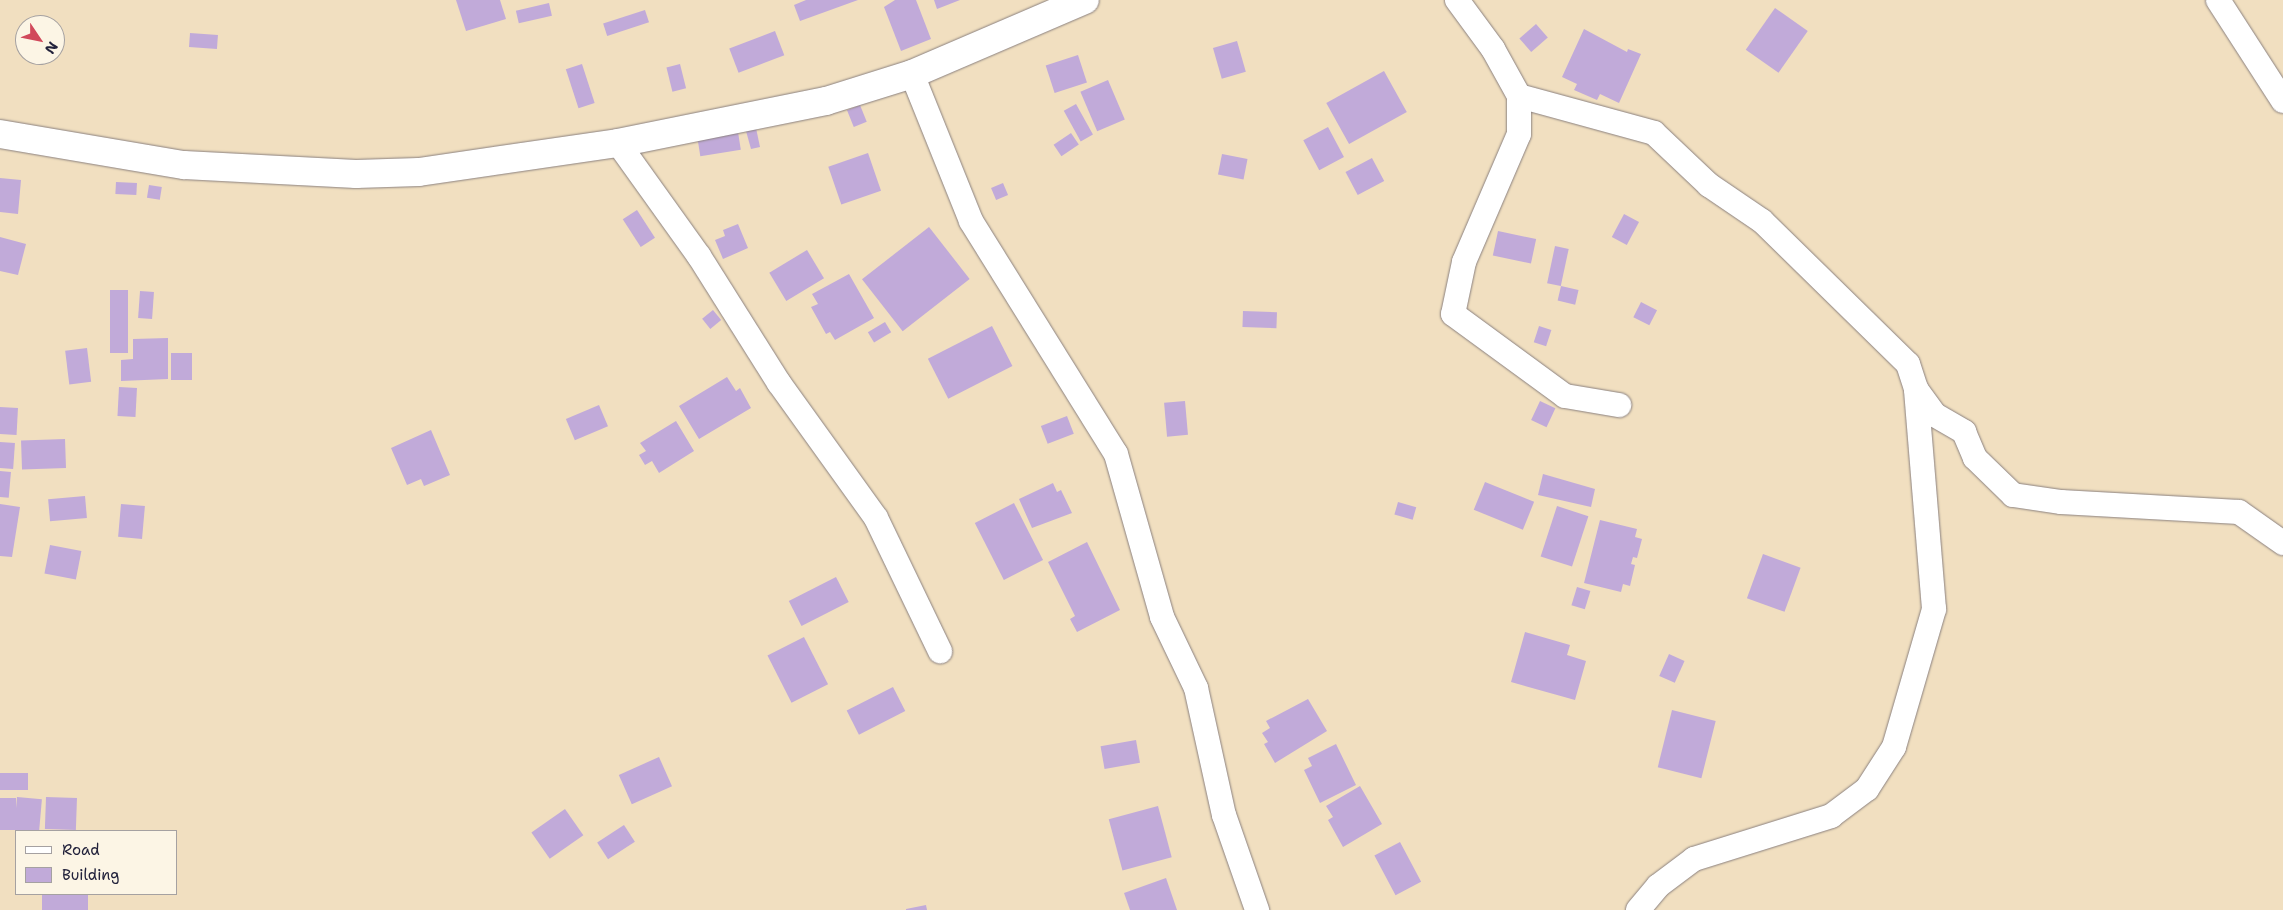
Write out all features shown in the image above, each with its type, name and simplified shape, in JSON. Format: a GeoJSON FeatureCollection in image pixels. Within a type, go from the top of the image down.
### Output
{"type":"FeatureCollection","features":[{"type":"Feature","properties":{"kind":"street"},"geometry":{"type":"LineString","coordinates":[[1457,0],[1493,49],[1519,96],[1520,134],[1464,262],[1453,314],[1566,396],[1620,405]]}},
{"type":"Feature","properties":{"kind":"street"},"geometry":{"type":"LineString","coordinates":[[2218,0],[2283,101]]}},
{"type":"Feature","properties":{"kind":"street"},"geometry":{"type":"LineString","coordinates":[[0,134],[184,165],[356,174],[419,172],[618,143],[826,101],[912,74],[1067,3]]}},
{"type":"Feature","properties":{"kind":"street"},"geometry":{"type":"LineString","coordinates":[[912,74],[971,220],[1116,454],[1162,617],[1196,688],[1224,815],[1257,910]]}},
{"type":"Feature","properties":{"kind":"street"},"geometry":{"type":"LineString","coordinates":[[1519,96],[1654,132],[1709,185],[1762,221],[1908,364],[1916,389],[1934,609],[1894,747],[1867,789],[1831,816],[1694,859],[1658,886],[1638,910]]}},
{"type":"Feature","properties":{"kind":"street"},"geometry":{"type":"LineString","coordinates":[[618,143],[699,256],[779,383],[876,518],[940,651]]}},
{"type":"Feature","properties":{"kind":"street"},"geometry":{"type":"LineString","coordinates":[[1916,389],[1935,414],[1964,432],[1975,458],[2013,495],[2061,502],[2239,512],[2263,527],[2283,543]]}},
{"type":"Feature","properties":{"kind":"building"},"geometry":{"type":"Polygon","coordinates":[[[456,0],[500,0],[506,19],[466,31],[456,0]]]}},
{"type":"Feature","properties":{"kind":"building"},"geometry":{"type":"Polygon","coordinates":[[[806,0],[858,0],[800,21],[794,5],[806,0]]]}},
{"type":"Feature","properties":{"kind":"building"},"geometry":{"type":"Polygon","coordinates":[[[895,0],[916,0],[931,39],[901,51],[884,7],[895,0]]]}},
{"type":"Feature","properties":{"kind":"building"},"geometry":{"type":"Polygon","coordinates":[[[934,0],[960,0],[937,9],[934,0]]]}},
{"type":"Feature","properties":{"kind":"building"},"geometry":{"type":"Polygon","coordinates":[[[549,3],[552,16],[519,23],[516,11],[549,3]]]}},
{"type":"Feature","properties":{"kind":"building"},"geometry":{"type":"Polygon","coordinates":[[[1775,8],[1808,31],[1779,73],[1746,50],[1775,8]]]}},
{"type":"Feature","properties":{"kind":"building"},"geometry":{"type":"Polygon","coordinates":[[[645,10],[649,22],[607,36],[603,24],[645,10]]]}},
{"type":"Feature","properties":{"kind":"building"},"geometry":{"type":"Polygon","coordinates":[[[1536,24],[1548,38],[1531,52],[1519,38],[1536,24]]]}},
{"type":"Feature","properties":{"kind":"building"},"geometry":{"type":"Polygon","coordinates":[[[1584,29],[1627,52],[1628,49],[1641,54],[1619,103],[1600,94],[1597,100],[1574,90],[1577,84],[1562,77],[1584,29]]]}},
{"type":"Feature","properties":{"kind":"building"},"geometry":{"type":"Polygon","coordinates":[[[775,31],[784,55],[739,73],[729,49],[775,31]]]}},
{"type":"Feature","properties":{"kind":"building"},"geometry":{"type":"Polygon","coordinates":[[[190,33],[218,35],[217,49],[189,47],[190,33]]]}},
{"type":"Feature","properties":{"kind":"building"},"geometry":{"type":"Polygon","coordinates":[[[1237,41],[1246,72],[1222,79],[1213,48],[1237,41]]]}},
{"type":"Feature","properties":{"kind":"building"},"geometry":{"type":"Polygon","coordinates":[[[1078,55],[1087,83],[1055,93],[1046,66],[1078,55]]]}},
{"type":"Feature","properties":{"kind":"building"},"geometry":{"type":"Polygon","coordinates":[[[582,64],[595,103],[579,108],[566,69],[582,64]]]}},
{"type":"Feature","properties":{"kind":"building"},"geometry":{"type":"Polygon","coordinates":[[[680,64],[686,88],[672,92],[666,67],[680,64]]]}},
{"type":"Feature","properties":{"kind":"building"},"geometry":{"type":"Polygon","coordinates":[[[1384,71],[1407,112],[1349,144],[1326,103],[1384,71]]]}},
{"type":"Feature","properties":{"kind":"building"},"geometry":{"type":"Polygon","coordinates":[[[1108,80],[1125,120],[1097,131],[1080,92],[1108,80]]]}},
{"type":"Feature","properties":{"kind":"building"},"geometry":{"type":"Polygon","coordinates":[[[1076,104],[1093,135],[1081,141],[1064,111],[1076,104]]]}},
{"type":"Feature","properties":{"kind":"building"},"geometry":{"type":"Polygon","coordinates":[[[860,105],[867,122],[854,127],[847,110],[860,105]]]}},
{"type":"Feature","properties":{"kind":"building"},"geometry":{"type":"Polygon","coordinates":[[[1328,127],[1344,157],[1319,170],[1303,140],[1328,127]]]}},
{"type":"Feature","properties":{"kind":"building"},"geometry":{"type":"Polygon","coordinates":[[[756,128],[760,147],[751,149],[746,131],[756,128]]]}},
{"type":"Feature","properties":{"kind":"building"},"geometry":{"type":"Polygon","coordinates":[[[738,132],[741,150],[700,156],[698,138],[738,132]]]}},
{"type":"Feature","properties":{"kind":"building"},"geometry":{"type":"Polygon","coordinates":[[[1071,133],[1079,145],[1061,156],[1054,145],[1071,133]]]}},
{"type":"Feature","properties":{"kind":"building"},"geometry":{"type":"Polygon","coordinates":[[[868,153],[881,191],[841,204],[828,167],[868,153]]]}},
{"type":"Feature","properties":{"kind":"building"},"geometry":{"type":"Polygon","coordinates":[[[1222,154],[1248,159],[1244,180],[1218,175],[1222,154]]]}},
{"type":"Feature","properties":{"kind":"building"},"geometry":{"type":"Polygon","coordinates":[[[1372,158],[1384,181],[1358,195],[1346,172],[1372,158]]]}},
{"type":"Feature","properties":{"kind":"building"},"geometry":{"type":"Polygon","coordinates":[[[0,178],[21,180],[18,214],[0,212],[0,178]]]}},
{"type":"Feature","properties":{"kind":"building"},"geometry":{"type":"Polygon","coordinates":[[[116,182],[137,183],[136,195],[115,194],[116,182]]]}},
{"type":"Feature","properties":{"kind":"building"},"geometry":{"type":"Polygon","coordinates":[[[1003,183],[1008,195],[996,200],[991,188],[1003,183]]]}},
{"type":"Feature","properties":{"kind":"building"},"geometry":{"type":"Polygon","coordinates":[[[149,185],[162,187],[160,200],[147,198],[149,185]]]}},
{"type":"Feature","properties":{"kind":"building"},"geometry":{"type":"Polygon","coordinates":[[[637,210],[655,238],[641,247],[623,219],[637,210]]]}},
{"type":"Feature","properties":{"kind":"building"},"geometry":{"type":"Polygon","coordinates":[[[1624,214],[1639,222],[1627,245],[1612,237],[1624,214]]]}},
{"type":"Feature","properties":{"kind":"building"},"geometry":{"type":"Polygon","coordinates":[[[738,224],[748,248],[723,259],[715,240],[725,236],[723,230],[738,224]]]}},
{"type":"Feature","properties":{"kind":"building"},"geometry":{"type":"Polygon","coordinates":[[[929,227],[970,279],[903,331],[862,279],[929,227]]]}},
{"type":"Feature","properties":{"kind":"building"},"geometry":{"type":"Polygon","coordinates":[[[1498,231],[1536,239],[1531,264],[1493,255],[1498,231]]]}},
{"type":"Feature","properties":{"kind":"building"},"geometry":{"type":"Polygon","coordinates":[[[0,237],[26,244],[18,275],[0,271],[0,237]]]}},
{"type":"Feature","properties":{"kind":"building"},"geometry":{"type":"Polygon","coordinates":[[[1555,246],[1569,249],[1561,286],[1547,283],[1555,246]]]}},
{"type":"Feature","properties":{"kind":"building"},"geometry":{"type":"Polygon","coordinates":[[[807,250],[824,278],[786,301],[769,273],[807,250]]]}},
{"type":"Feature","properties":{"kind":"building"},"geometry":{"type":"Polygon","coordinates":[[[849,274],[874,318],[835,340],[830,332],[826,334],[811,307],[818,304],[812,294],[849,274]]]}},
{"type":"Feature","properties":{"kind":"building"},"geometry":{"type":"Polygon","coordinates":[[[1561,286],[1579,290],[1575,305],[1558,301],[1561,286]]]}},
{"type":"Feature","properties":{"kind":"building"},"geometry":{"type":"Polygon","coordinates":[[[110,290],[128,290],[128,353],[110,353],[110,290]]]}},
{"type":"Feature","properties":{"kind":"building"},"geometry":{"type":"Polygon","coordinates":[[[140,291],[154,292],[152,319],[138,318],[140,291]]]}},
{"type":"Feature","properties":{"kind":"building"},"geometry":{"type":"Polygon","coordinates":[[[1641,302],[1657,310],[1649,325],[1633,317],[1641,302]]]}},
{"type":"Feature","properties":{"kind":"building"},"geometry":{"type":"Polygon","coordinates":[[[713,310],[721,320],[710,329],[702,319],[713,310]]]}},
{"type":"Feature","properties":{"kind":"building"},"geometry":{"type":"Polygon","coordinates":[[[1243,311],[1277,312],[1276,328],[1242,327],[1243,311]]]}},
{"type":"Feature","properties":{"kind":"building"},"geometry":{"type":"Polygon","coordinates":[[[885,322],[891,332],[874,343],[868,332],[885,322]]]}},
{"type":"Feature","properties":{"kind":"building"},"geometry":{"type":"Polygon","coordinates":[[[992,326],[1012,366],[948,399],[928,359],[992,326]]]}},
{"type":"Feature","properties":{"kind":"building"},"geometry":{"type":"Polygon","coordinates":[[[1539,326],[1551,330],[1546,346],[1534,342],[1539,326]]]}},
{"type":"Feature","properties":{"kind":"building"},"geometry":{"type":"Polygon","coordinates":[[[168,338],[168,379],[121,381],[121,360],[133,359],[133,339],[168,338]]]}},
{"type":"Feature","properties":{"kind":"building"},"geometry":{"type":"Polygon","coordinates":[[[87,348],[91,382],[69,384],[65,351],[87,348]]]}},
{"type":"Feature","properties":{"kind":"building"},"geometry":{"type":"Polygon","coordinates":[[[171,353],[192,353],[192,380],[171,380],[171,353]]]}},
{"type":"Feature","properties":{"kind":"building"},"geometry":{"type":"Polygon","coordinates":[[[727,377],[736,391],[740,388],[751,408],[699,439],[679,406],[727,377]]]}},
{"type":"Feature","properties":{"kind":"building"},"geometry":{"type":"Polygon","coordinates":[[[119,387],[137,388],[135,417],[117,416],[119,387]]]}},
{"type":"Feature","properties":{"kind":"building"},"geometry":{"type":"Polygon","coordinates":[[[1185,401],[1188,435],[1167,437],[1164,403],[1185,401]]]}},
{"type":"Feature","properties":{"kind":"building"},"geometry":{"type":"Polygon","coordinates":[[[1540,401],[1555,408],[1547,427],[1531,420],[1540,401]]]}},
{"type":"Feature","properties":{"kind":"building"},"geometry":{"type":"Polygon","coordinates":[[[599,405],[608,426],[575,440],[566,419],[599,405]]]}},
{"type":"Feature","properties":{"kind":"building"},"geometry":{"type":"Polygon","coordinates":[[[0,407],[18,408],[17,435],[0,434],[0,407]]]}},
{"type":"Feature","properties":{"kind":"building"},"geometry":{"type":"Polygon","coordinates":[[[1067,416],[1074,434],[1048,444],[1041,426],[1067,416]]]}},
{"type":"Feature","properties":{"kind":"building"},"geometry":{"type":"Polygon","coordinates":[[[676,421],[694,451],[659,473],[652,461],[645,465],[639,455],[646,451],[640,443],[676,421]]]}},
{"type":"Feature","properties":{"kind":"building"},"geometry":{"type":"Polygon","coordinates":[[[431,430],[450,475],[424,486],[421,479],[407,485],[391,448],[431,430]]]}},
{"type":"Feature","properties":{"kind":"building"},"geometry":{"type":"Polygon","coordinates":[[[65,439],[66,468],[22,470],[21,441],[65,439]]]}},
{"type":"Feature","properties":{"kind":"building"},"geometry":{"type":"Polygon","coordinates":[[[0,442],[15,443],[13,469],[0,468],[0,442]]]}},
{"type":"Feature","properties":{"kind":"building"},"geometry":{"type":"Polygon","coordinates":[[[0,471],[11,472],[9,498],[0,497],[0,471]]]}},
{"type":"Feature","properties":{"kind":"building"},"geometry":{"type":"Polygon","coordinates":[[[1543,474],[1595,489],[1591,507],[1538,495],[1543,474]]]}},
{"type":"Feature","properties":{"kind":"building"},"geometry":{"type":"Polygon","coordinates":[[[1485,482],[1534,502],[1523,530],[1474,510],[1485,482]]]}},
{"type":"Feature","properties":{"kind":"building"},"geometry":{"type":"Polygon","coordinates":[[[1053,483],[1057,492],[1061,490],[1072,513],[1032,528],[1019,499],[1053,483]]]}},
{"type":"Feature","properties":{"kind":"building"},"geometry":{"type":"Polygon","coordinates":[[[85,496],[87,518],[50,521],[48,499],[85,496]]]}},
{"type":"Feature","properties":{"kind":"building"},"geometry":{"type":"Polygon","coordinates":[[[1398,502],[1416,507],[1413,520],[1394,514],[1398,502]]]}},
{"type":"Feature","properties":{"kind":"building"},"geometry":{"type":"Polygon","coordinates":[[[1014,503],[1043,560],[1004,580],[975,523],[1014,503]]]}},
{"type":"Feature","properties":{"kind":"building"},"geometry":{"type":"Polygon","coordinates":[[[0,504],[20,507],[12,557],[0,556],[0,504]]]}},
{"type":"Feature","properties":{"kind":"building"},"geometry":{"type":"Polygon","coordinates":[[[121,504],[145,506],[142,539],[118,537],[121,504]]]}},
{"type":"Feature","properties":{"kind":"building"},"geometry":{"type":"Polygon","coordinates":[[[1557,506],[1588,516],[1572,567],[1541,556],[1557,506]]]}},
{"type":"Feature","properties":{"kind":"building"},"geometry":{"type":"Polygon","coordinates":[[[1600,520],[1637,529],[1635,537],[1642,539],[1637,558],[1633,557],[1631,564],[1635,565],[1630,586],[1623,584],[1621,592],[1584,583],[1600,520]]]}},
{"type":"Feature","properties":{"kind":"building"},"geometry":{"type":"Polygon","coordinates":[[[1087,542],[1120,610],[1077,632],[1070,619],[1075,616],[1048,562],[1087,542]]]}},
{"type":"Feature","properties":{"kind":"building"},"geometry":{"type":"Polygon","coordinates":[[[50,545],[81,551],[76,580],[44,573],[50,545]]]}},
{"type":"Feature","properties":{"kind":"building"},"geometry":{"type":"Polygon","coordinates":[[[1763,554],[1801,568],[1785,612],[1747,598],[1763,554]]]}},
{"type":"Feature","properties":{"kind":"building"},"geometry":{"type":"Polygon","coordinates":[[[836,577],[849,602],[801,626],[789,601],[836,577]]]}},
{"type":"Feature","properties":{"kind":"building"},"geometry":{"type":"Polygon","coordinates":[[[1577,587],[1590,591],[1585,609],[1571,605],[1577,587]]]}},
{"type":"Feature","properties":{"kind":"building"},"geometry":{"type":"Polygon","coordinates":[[[1525,632],[1570,645],[1567,655],[1586,661],[1575,700],[1511,682],[1525,632]]]}},
{"type":"Feature","properties":{"kind":"building"},"geometry":{"type":"Polygon","coordinates":[[[804,637],[828,684],[792,703],[767,656],[804,637]]]}},
{"type":"Feature","properties":{"kind":"building"},"geometry":{"type":"Polygon","coordinates":[[[1669,654],[1685,661],[1675,683],[1659,676],[1669,654]]]}},
{"type":"Feature","properties":{"kind":"building"},"geometry":{"type":"Polygon","coordinates":[[[893,687],[905,711],[859,735],[847,711],[893,687]]]}},
{"type":"Feature","properties":{"kind":"building"},"geometry":{"type":"Polygon","coordinates":[[[1308,699],[1327,731],[1275,763],[1264,744],[1268,742],[1262,733],[1270,728],[1266,721],[1308,699]]]}},
{"type":"Feature","properties":{"kind":"building"},"geometry":{"type":"Polygon","coordinates":[[[1672,710],[1716,721],[1701,778],[1658,767],[1672,710]]]}},
{"type":"Feature","properties":{"kind":"building"},"geometry":{"type":"Polygon","coordinates":[[[1136,740],[1140,763],[1105,769],[1101,746],[1136,740]]]}},
{"type":"Feature","properties":{"kind":"building"},"geometry":{"type":"Polygon","coordinates":[[[1336,744],[1356,785],[1320,803],[1304,770],[1312,766],[1308,758],[1336,744]]]}},
{"type":"Feature","properties":{"kind":"building"},"geometry":{"type":"Polygon","coordinates":[[[659,757],[672,786],[632,804],[619,775],[659,757]]]}},
{"type":"Feature","properties":{"kind":"building"},"geometry":{"type":"Polygon","coordinates":[[[0,773],[28,773],[28,790],[0,790],[0,773]]]}},
{"type":"Feature","properties":{"kind":"building"},"geometry":{"type":"Polygon","coordinates":[[[1360,786],[1382,824],[1343,847],[1328,820],[1333,817],[1326,806],[1360,786]]]}},
{"type":"Feature","properties":{"kind":"building"},"geometry":{"type":"Polygon","coordinates":[[[17,797],[42,799],[39,830],[14,830],[17,797]]]}},
{"type":"Feature","properties":{"kind":"building"},"geometry":{"type":"Polygon","coordinates":[[[46,797],[77,798],[76,830],[45,829],[46,797]]]}},
{"type":"Feature","properties":{"kind":"building"},"geometry":{"type":"Polygon","coordinates":[[[0,798],[16,798],[16,830],[0,830],[0,798]]]}},
{"type":"Feature","properties":{"kind":"building"},"geometry":{"type":"Polygon","coordinates":[[[1158,806],[1172,857],[1122,870],[1109,819],[1158,806]]]}},
{"type":"Feature","properties":{"kind":"building"},"geometry":{"type":"Polygon","coordinates":[[[565,809],[583,835],[550,859],[531,833],[565,809]]]}},
{"type":"Feature","properties":{"kind":"building"},"geometry":{"type":"Polygon","coordinates":[[[624,825],[635,842],[608,859],[597,842],[624,825]]]}},
{"type":"Feature","properties":{"kind":"building"},"geometry":{"type":"Polygon","coordinates":[[[1400,842],[1421,882],[1396,895],[1374,856],[1400,842]]]}},
{"type":"Feature","properties":{"kind":"building"},"geometry":{"type":"Polygon","coordinates":[[[1166,878],[1177,910],[1130,910],[1124,893],[1166,878]]]}},
{"type":"Feature","properties":{"kind":"building"},"geometry":{"type":"Polygon","coordinates":[[[42,895],[88,895],[88,910],[42,910],[42,895]]]}},
{"type":"Feature","properties":{"kind":"building"},"geometry":{"type":"Polygon","coordinates":[[[926,905],[927,910],[906,910],[906,909],[926,905]]]}}]}
